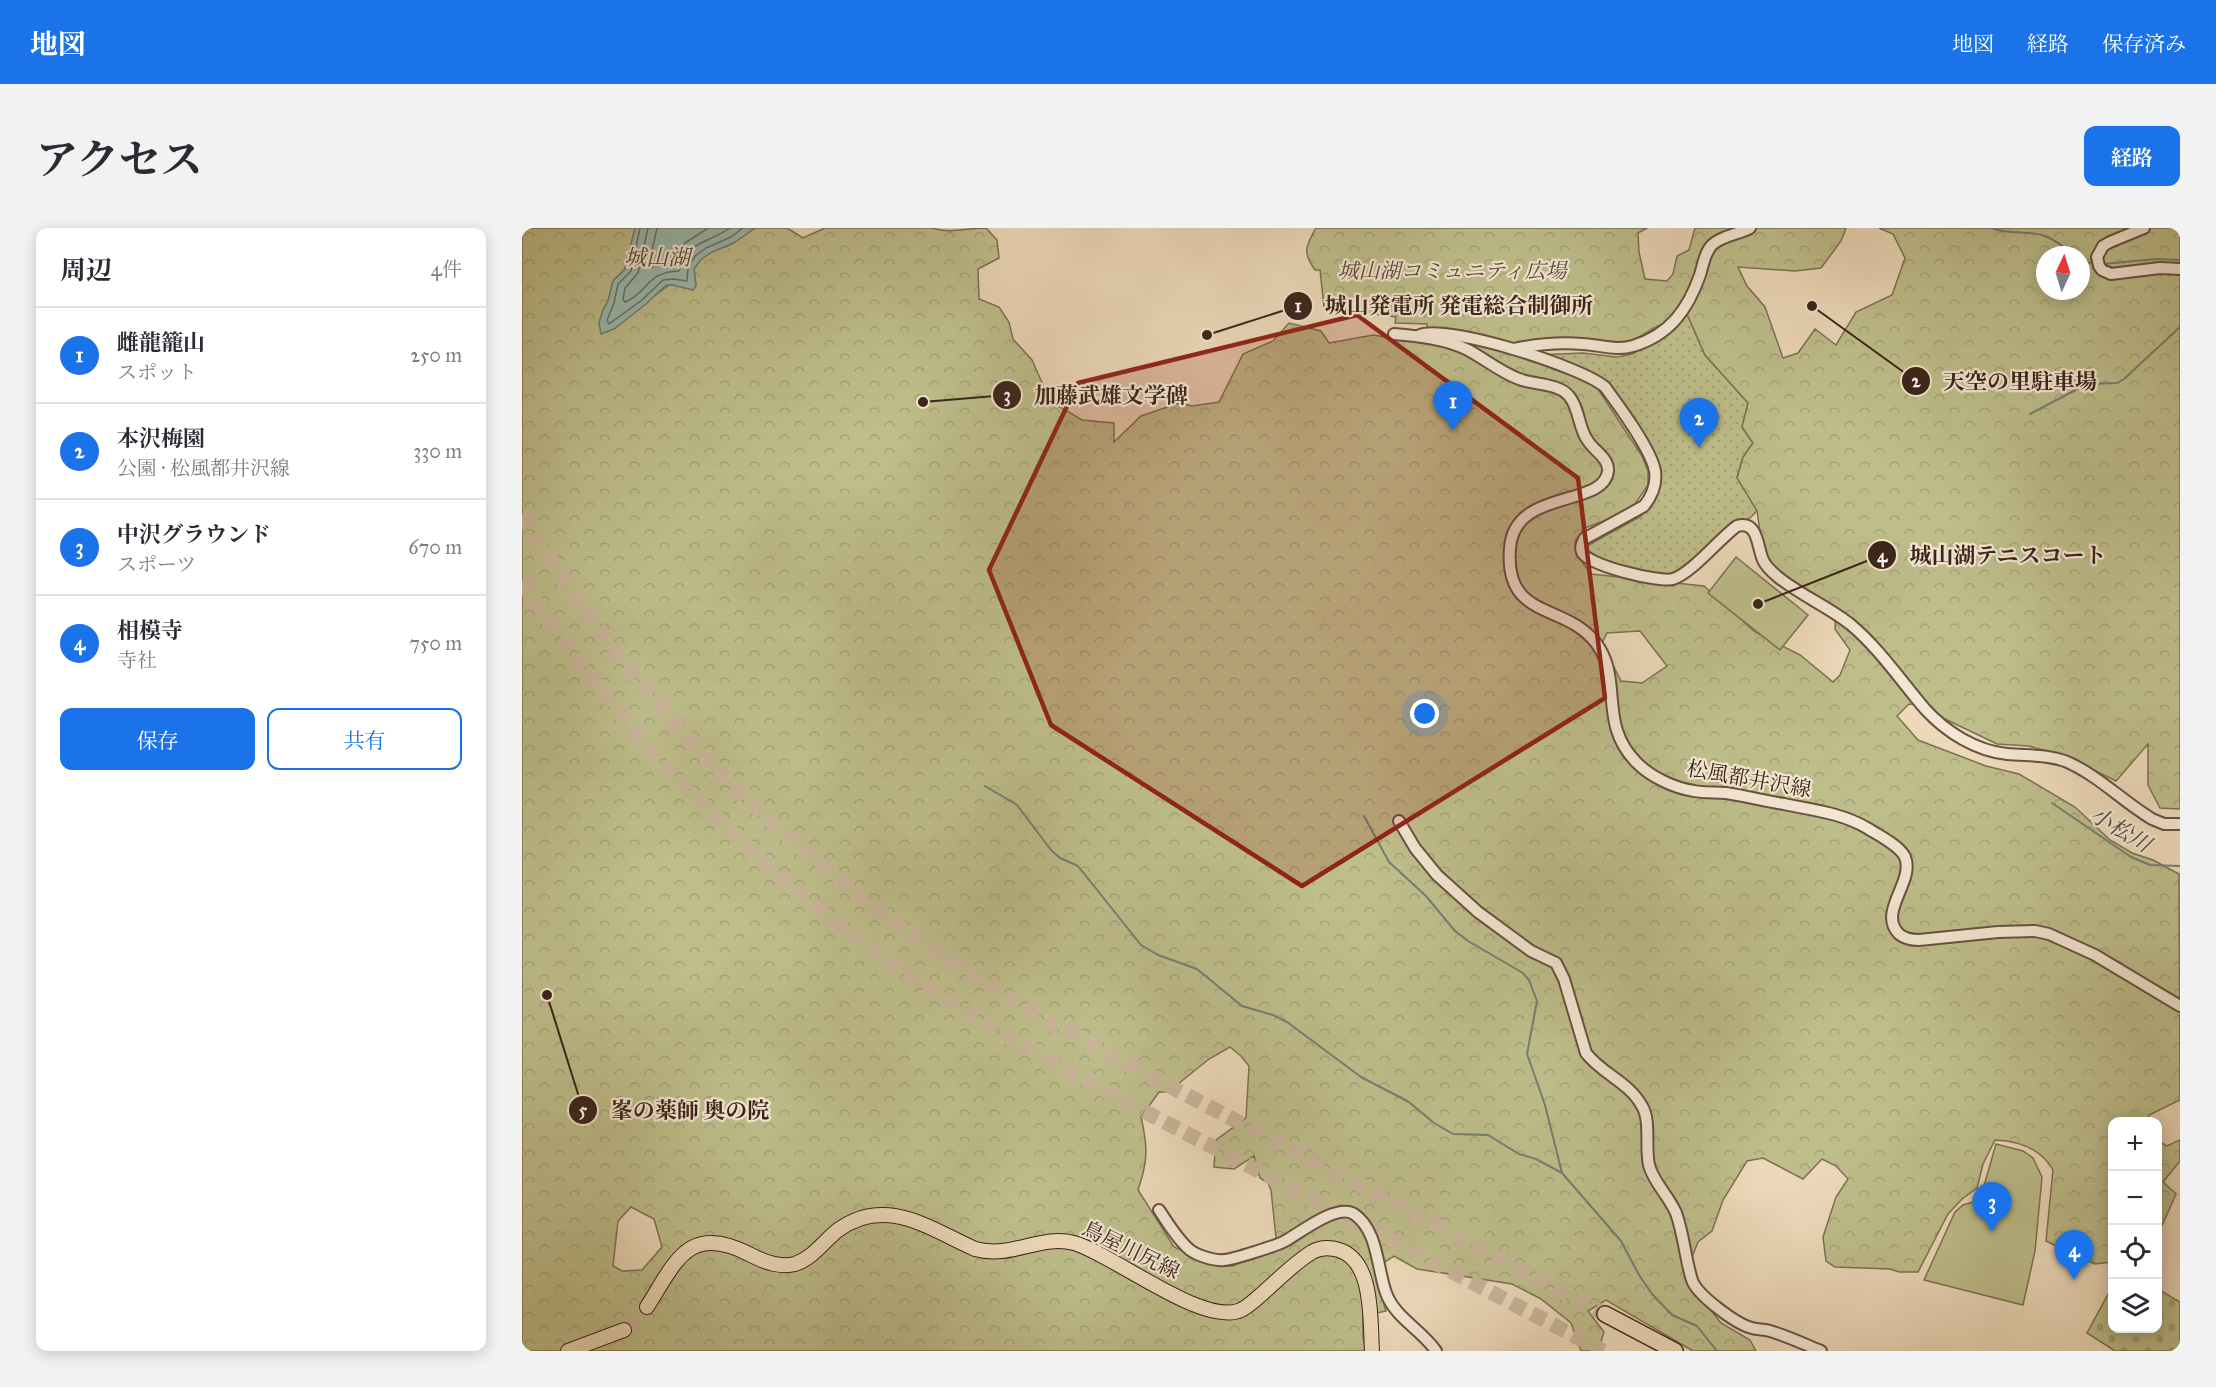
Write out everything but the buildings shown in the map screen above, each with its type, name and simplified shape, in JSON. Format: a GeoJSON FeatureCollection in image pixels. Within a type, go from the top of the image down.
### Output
{"type":"FeatureCollection","features":[{"type":"Feature","properties":{"kind":"highway"},"geometry":{"type":"LineString","coordinates":[[1605,1314],[1674,1351]]}},
{"type":"Feature","properties":{"kind":"main road","name":"鳥屋川尻線"},"geometry":{"type":"LineString","coordinates":[[647,1307],[674,1263],[686,1251],[699,1244],[725,1243],[768,1263],[786,1265],[804,1259],[846,1225],[865,1217],[892,1215],[908,1218],[984,1252],[1005,1252],[1046,1242],[1071,1242],[1095,1252],[1169,1293],[1227,1313],[1243,1309],[1312,1252],[1321,1248],[1342,1251],[1356,1259],[1364,1277],[1372,1351]]}},
{"type":"Feature","properties":{"kind":"main road"},"geometry":{"type":"LineString","coordinates":[[568,1351],[624,1330]]}},
{"type":"Feature","properties":{"kind":"street"},"geometry":{"type":"LineString","coordinates":[[1514,349],[1534,345],[1571,343],[1618,348],[1635,345],[1667,329],[1679,317],[1697,283],[1707,253],[1713,243],[1750,228]]}},
{"type":"Feature","properties":{"kind":"street"},"geometry":{"type":"LineString","coordinates":[[2144,228],[2103,246],[2097,256],[2102,270],[2111,274],[2160,268],[2180,269]]}},
{"type":"Feature","properties":{"kind":"street","name":"松風都井沢線"},"geometry":{"type":"LineString","coordinates":[[1417,336],[1428,332],[1444,333],[1514,349],[1580,372],[1598,381],[1612,396],[1649,454],[1655,481],[1651,498],[1638,511],[1584,539],[1581,546],[1582,554],[1586,558],[1595,563],[1652,579],[1672,580],[1687,571],[1737,526],[1748,525],[1757,538],[1767,567],[1784,582],[1851,625],[1927,711],[1960,738],[1992,752],[2055,758],[2084,771],[2152,819],[2164,824],[2180,824]]}},
{"type":"Feature","properties":{"kind":"street","name":"松風都井沢線"},"geometry":{"type":"LineString","coordinates":[[1394,334],[1417,336],[1464,348],[1519,379],[1562,390],[1574,403],[1585,437],[1608,467],[1607,476],[1595,488],[1525,516],[1512,534],[1510,569],[1517,591],[1528,601],[1588,633],[1599,648],[1606,663],[1617,736],[1638,764],[1654,776],[1695,792],[1728,794],[1825,813],[1848,818],[1864,826],[1897,848],[1904,856],[1905,877],[1892,919],[1893,926],[1907,939],[1919,940],[1998,932],[2035,931],[2049,934],[2095,955],[2180,1006]]}},
{"type":"Feature","properties":{"kind":"street"},"geometry":{"type":"LineString","coordinates":[[1399,821],[1415,848],[1437,875],[1478,912],[1531,951],[1556,963],[1564,979],[1586,1053],[1594,1063],[1628,1088],[1644,1110],[1648,1164],[1675,1211],[1684,1238],[1693,1282],[1712,1303],[1742,1324],[1768,1330],[1821,1351]]}},
{"type":"Feature","properties":{"kind":"street"},"geometry":{"type":"LineString","coordinates":[[1159,1210],[1190,1250],[1223,1261],[1285,1242],[1300,1231],[1336,1213],[1342,1211],[1353,1213],[1362,1221],[1371,1238],[1386,1293],[1391,1303],[1436,1351]]}},
{"type":"Feature","properties":{"kind":"highlighted area"},"geometry":{"type":"Polygon","coordinates":[[[1357,315],[1578,478],[1605,698],[1302,886],[1051,725],[989,570],[1078,383],[1357,315]]]}},
{"type":"Feature","properties":{"kind":"green space","name":"城山湖コミュニティ広場"},"geometry":{"type":"Polygon","coordinates":[[[522,228],[635,228],[625,269],[613,281],[599,323],[614,329],[670,285],[693,290],[696,286],[694,269],[699,260],[733,243],[755,228],[787,228],[803,238],[825,228],[932,228],[952,231],[986,228],[997,240],[999,258],[978,269],[979,299],[999,307],[1009,322],[1013,339],[1032,360],[1050,401],[1082,420],[1114,423],[1114,442],[1141,416],[1179,403],[1192,406],[1219,402],[1243,354],[1273,341],[1289,323],[1321,331],[1329,343],[1373,335],[1406,340],[1428,336],[1427,324],[1395,323],[1396,317],[1324,307],[1320,270],[1315,270],[1307,254],[1308,244],[1316,228],[1647,228],[1638,233],[1639,252],[1645,279],[1667,281],[1673,274],[1677,256],[1689,250],[1695,228],[1846,228],[1841,241],[1821,268],[1795,271],[1738,267],[1747,286],[1765,307],[1783,358],[1798,353],[1815,329],[1836,345],[1856,312],[1892,295],[1905,258],[1893,234],[1879,228],[2180,228],[2180,809],[2160,808],[2148,785],[2148,744],[2116,781],[2065,756],[2028,746],[1997,744],[1945,719],[1927,706],[1909,704],[1897,716],[1918,740],[1986,766],[2019,774],[2075,807],[2110,840],[2132,853],[2153,860],[2179,874],[2180,1100],[2149,1115],[2149,1117],[2108,1117],[2108,1262],[2095,1264],[2046,1241],[2053,1170],[2042,1156],[2020,1144],[1995,1140],[1983,1164],[1977,1188],[1962,1199],[1948,1214],[1918,1272],[1835,1267],[1826,1261],[1823,1237],[1836,1197],[1848,1179],[1836,1166],[1822,1159],[1803,1179],[1763,1158],[1747,1161],[1723,1200],[1712,1231],[1698,1242],[1684,1277],[1721,1323],[1750,1340],[1756,1351],[1693,1351],[1606,1300],[1588,1311],[1604,1332],[1598,1351],[1581,1351],[1571,1323],[1541,1299],[1512,1284],[1417,1269],[1394,1256],[1383,1263],[1376,1279],[1386,1311],[1363,1316],[1366,1351],[522,1351],[522,228]],[[1687,314],[1658,326],[1623,346],[1562,338],[1518,343],[1514,354],[1592,380],[1642,456],[1648,471],[1648,485],[1630,511],[1585,528],[1575,541],[1576,554],[1591,574],[1704,586],[1755,632],[1800,655],[1833,682],[1840,675],[1850,650],[1835,629],[1836,607],[1789,580],[1767,561],[1757,511],[1737,478],[1743,457],[1753,443],[1742,427],[1748,403],[1705,355],[1687,314]],[[1640,631],[1607,633],[1602,643],[1621,681],[1642,683],[1667,666],[1640,631]],[[1230,1047],[1209,1059],[1168,1092],[1159,1092],[1141,1117],[1146,1154],[1138,1190],[1174,1247],[1217,1265],[1233,1266],[1277,1247],[1271,1190],[1268,1183],[1260,1178],[1254,1156],[1234,1169],[1214,1167],[1216,1140],[1246,1118],[1249,1066],[1230,1047]],[[631,1207],[618,1221],[613,1266],[622,1271],[642,1270],[662,1247],[654,1219],[631,1207]]]}},
{"type":"Feature","properties":{"kind":"green space"},"geometry":{"type":"Polygon","coordinates":[[[1687,314],[1705,355],[1748,403],[1742,427],[1753,443],[1743,457],[1737,477],[1757,511],[1750,518],[1735,525],[1668,577],[1600,565],[1587,552],[1587,547],[1640,517],[1648,509],[1660,481],[1608,384],[1584,369],[1536,355],[1583,353],[1617,357],[1632,354],[1673,331],[1687,314]]]}},
{"type":"Feature","properties":{"kind":"green space"},"geometry":{"type":"Polygon","coordinates":[[[1736,557],[1808,615],[1780,650],[1708,593],[1736,557]]]}},
{"type":"Feature","properties":{"kind":"green space"},"geometry":{"type":"Polygon","coordinates":[[[2180,1140],[2180,1161],[2163,1182],[2176,1194],[2162,1226],[2162,1143],[2167,1146],[2180,1140]]]}},
{"type":"Feature","properties":{"kind":"green space"},"geometry":{"type":"Polygon","coordinates":[[[1996,1144],[2023,1151],[2033,1158],[2042,1177],[2035,1251],[2023,1305],[1924,1280],[1955,1212],[1963,1205],[1980,1200],[1996,1144]]]}},
{"type":"Feature","properties":{"kind":"green space"},"geometry":{"type":"Polygon","coordinates":[[[2162,1291],[2180,1302],[2180,1351],[2115,1351],[2087,1333],[2108,1294],[2108,1333],[2162,1333],[2162,1291]]]}},
{"type":"Feature","properties":{"kind":"water","name":"城山湖"},"geometry":{"type":"Polygon","coordinates":[[[635,228],[755,228],[735,242],[712,252],[698,263],[694,269],[696,286],[693,290],[666,285],[614,329],[601,334],[599,323],[603,310],[613,281],[625,269],[635,228]]]}},
{"type":"Feature","properties":{"kind":"waterway"},"geometry":{"type":"LineString","coordinates":[[1991,228],[2045,236],[2062,246]]}},
{"type":"Feature","properties":{"kind":"waterway"},"geometry":{"type":"LineString","coordinates":[[2103,264],[2156,259],[2180,260]]}},
{"type":"Feature","properties":{"kind":"waterway"},"geometry":{"type":"LineString","coordinates":[[2030,414],[2087,384],[2117,383],[2124,379],[2180,327]]}},
{"type":"Feature","properties":{"kind":"waterway"},"geometry":{"type":"LineString","coordinates":[[985,786],[1017,805],[1051,850],[1060,858],[1078,866],[1141,945],[1158,955],[1197,969],[1242,1006],[1273,1015],[1287,1022],[1361,1077],[1409,1102],[1434,1123],[1453,1134],[1488,1135],[1519,1154],[1536,1159],[1562,1173]]}},
{"type":"Feature","properties":{"kind":"waterway","name":"小松川"},"geometry":{"type":"LineString","coordinates":[[2052,803],[2131,857],[2150,865],[2180,866]]}},
{"type":"Feature","properties":{"kind":"waterway"},"geometry":{"type":"LineString","coordinates":[[1364,816],[1389,862],[1426,896],[1455,931],[1523,973],[1529,980],[1537,1001],[1527,1054],[1545,1105],[1562,1173],[1621,1241],[1652,1294],[1672,1315],[1697,1326],[1717,1351]]}},
{"type":"Feature","properties":{"kind":"tunnel"},"geometry":{"type":"LineString","coordinates":[[522,514],[596,625],[681,729],[775,824],[826,869],[878,910],[963,969],[1051,1022],[1605,1314]]}},
{"type":"Feature","properties":{"kind":"tunnel"},"geometry":{"type":"LineString","coordinates":[[522,581],[563,641],[608,699],[707,809],[817,907],[875,952],[973,1016],[1085,1080],[1603,1351]]}},
{"type":"Feature","properties":{"kind":"tunnel"},"geometry":{"type":"LineString","coordinates":[[624,1330],[637,1321],[647,1307]]}},
{"type":"Feature","properties":{"kind":"place","name":"天空の里駐車場"},"geometry":{"type":"Point","coordinates":[1812,306]}},
{"type":"Feature","properties":{"kind":"place","name":"城山発電所 発電総合制御所"},"geometry":{"type":"Point","coordinates":[1207,335]}},
{"type":"Feature","properties":{"kind":"place","name":"加藤武雄文学碑"},"geometry":{"type":"Point","coordinates":[923,402]}},
{"type":"Feature","properties":{"kind":"place","name":"雌龍籠山"},"geometry":{"type":"Point","coordinates":[1453,431]}},
{"type":"Feature","properties":{"kind":"place","name":"本沢梅園"},"geometry":{"type":"Point","coordinates":[1699,448]}},
{"type":"Feature","properties":{"kind":"place","name":"城山湖テニスコート"},"geometry":{"type":"Point","coordinates":[1758,604]}},
{"type":"Feature","properties":{"kind":"place","name":"峯の薬師 奥の院"},"geometry":{"type":"Point","coordinates":[547,995]}},
{"type":"Feature","properties":{"kind":"place","name":"中沢グラウンド"},"geometry":{"type":"Point","coordinates":[1992,1232]}},
{"type":"Feature","properties":{"kind":"place","name":"相模寺"},"geometry":{"type":"Point","coordinates":[2074,1280]}}]}
